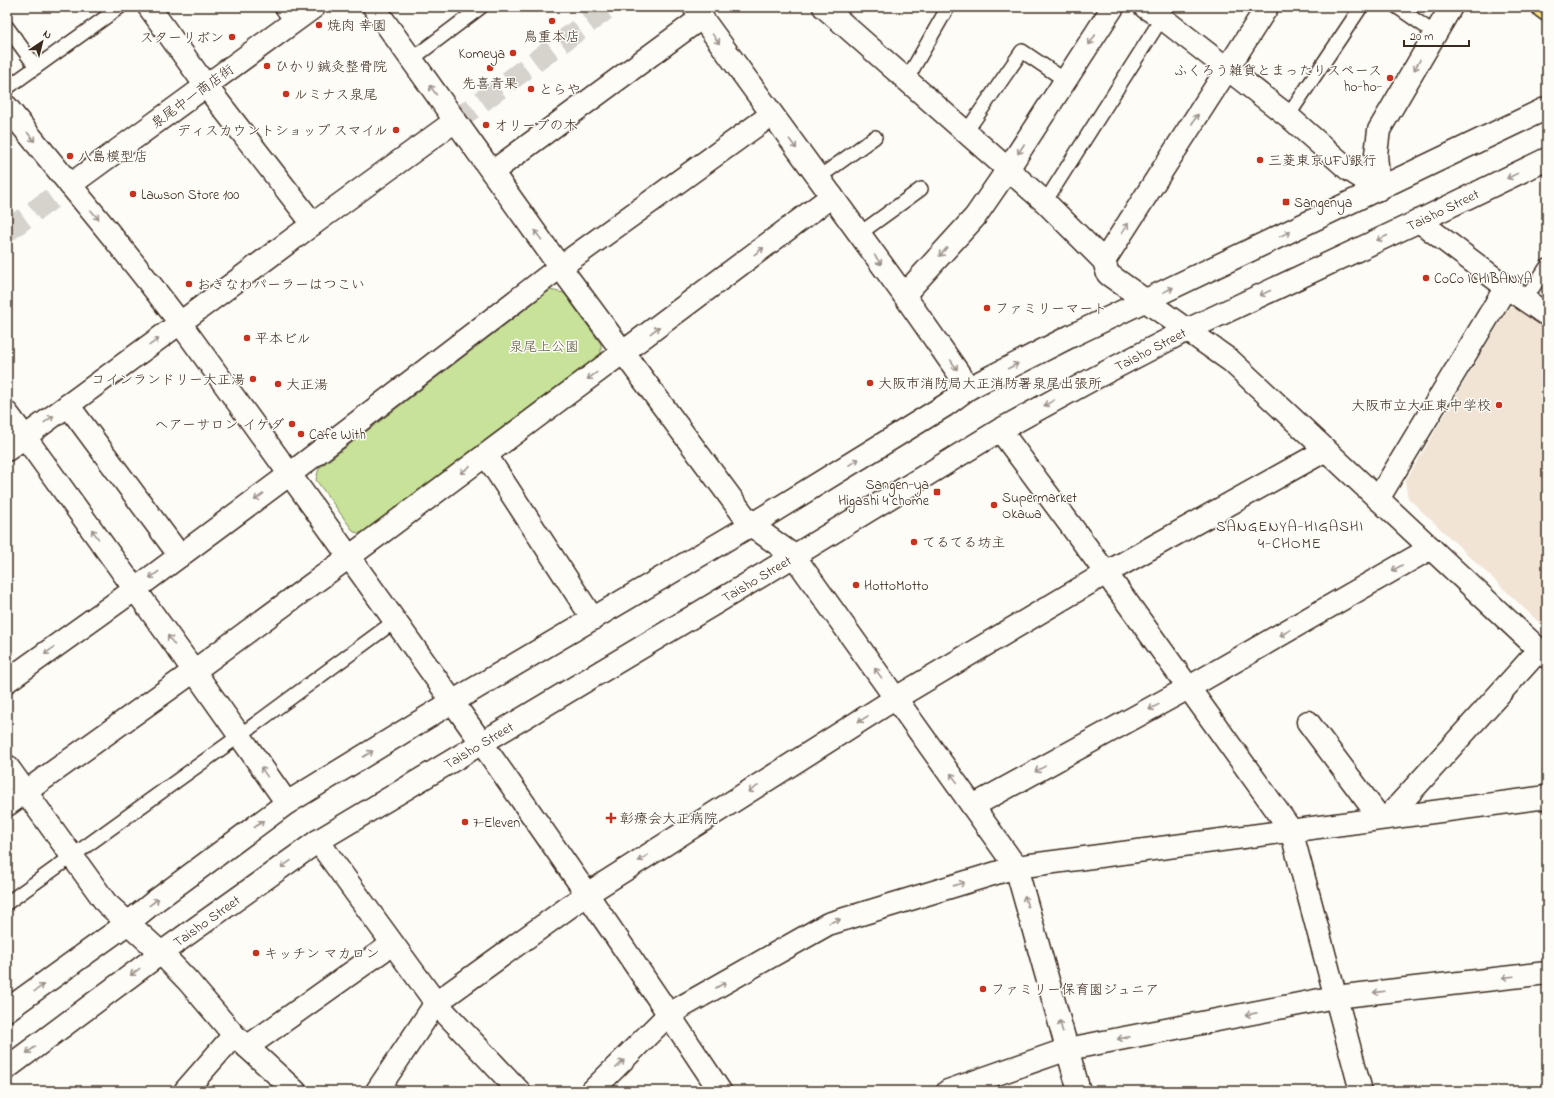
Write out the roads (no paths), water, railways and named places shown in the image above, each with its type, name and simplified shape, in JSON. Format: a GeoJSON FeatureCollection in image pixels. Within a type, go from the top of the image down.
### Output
{"type":"FeatureCollection","features":[{"type":"Feature","properties":{"kind":"main road"},"geometry":{"type":"LineString","coordinates":[[1543,7],[1547,10]]}},
{"type":"Feature","properties":{"kind":"street"},"geometry":{"type":"LineString","coordinates":[[149,7],[206,86],[313,224]]}},
{"type":"Feature","properties":{"kind":"street","name":"泉尾中一商店街"},"geometry":{"type":"LineString","coordinates":[[70,186],[206,86],[286,15],[314,7]]}},
{"type":"Feature","properties":{"kind":"street"},"geometry":{"type":"LineString","coordinates":[[374,7],[560,266],[751,525],[794,556],[1016,867],[1068,1049],[1078,1091]]}},
{"type":"Feature","properties":{"kind":"street"},"geometry":{"type":"LineString","coordinates":[[904,295],[975,217],[1008,169],[1113,7]]}},
{"type":"Feature","properties":{"kind":"street"},"geometry":{"type":"LineString","coordinates":[[1104,261],[1267,7]]}},
{"type":"Feature","properties":{"kind":"street"},"geometry":{"type":"LineString","coordinates":[[1379,189],[1376,154],[1379,130],[1451,7]]}},
{"type":"Feature","properties":{"kind":"street"},"geometry":{"type":"LineString","coordinates":[[830,9],[1044,202],[1104,261],[1108,274],[1231,361],[1543,654],[1384,818]]}},
{"type":"Feature","properties":{"kind":"street"},"geometry":{"type":"LineString","coordinates":[[492,172],[697,12],[904,295],[969,388]]}},
{"type":"Feature","properties":{"kind":"street"},"geometry":{"type":"LineString","coordinates":[[1153,12],[1288,116],[1348,169],[1379,189]]}},
{"type":"Feature","properties":{"kind":"street"},"geometry":{"type":"LineString","coordinates":[[7,107],[148,280],[290,474],[587,894],[720,1091]]}},
{"type":"Feature","properties":{"kind":"street"},"geometry":{"type":"LineString","coordinates":[[7,1010],[128,923],[287,803],[452,702],[751,525],[940,409],[969,388],[1071,336],[1547,108]]}},
{"type":"Feature","properties":{"kind":"street"},"geometry":{"type":"LineString","coordinates":[[7,681],[134,590],[290,474],[560,266],[771,115]]}},
{"type":"Feature","properties":{"kind":"street"},"geometry":{"type":"LineString","coordinates":[[7,450],[455,121]]}},
{"type":"Feature","properties":{"kind":"street","name":"Taisho Street"},"geometry":{"type":"LineString","coordinates":[[7,1068],[161,953],[318,841],[794,556],[1000,430],[1187,330],[1547,159]]}},
{"type":"Feature","properties":{"kind":"street"},"geometry":{"type":"LineString","coordinates":[[7,805],[194,671],[349,557],[624,353],[832,196]]}},
{"type":"Feature","properties":{"kind":"street"},"geometry":{"type":"LineString","coordinates":[[1418,221],[1506,287],[1547,315]]}},
{"type":"Feature","properties":{"kind":"street"},"geometry":{"type":"LineString","coordinates":[[1378,499],[1506,287]]}},
{"type":"Feature","properties":{"kind":"street"},"geometry":{"type":"LineString","coordinates":[[68,405],[180,556]]}},
{"type":"Feature","properties":{"kind":"street"},"geometry":{"type":"LineString","coordinates":[[7,413],[194,671],[287,803]]}},
{"type":"Feature","properties":{"kind":"street"},"geometry":{"type":"LineString","coordinates":[[1000,430],[1291,830],[1361,1091]]}},
{"type":"Feature","properties":{"kind":"street"},"geometry":{"type":"LineString","coordinates":[[377,1091],[436,1003],[587,894],[896,698],[1106,574],[1326,450]]}},
{"type":"Feature","properties":{"kind":"street"},"geometry":{"type":"LineString","coordinates":[[486,455],[593,619]]}},
{"type":"Feature","properties":{"kind":"street"},"geometry":{"type":"LineString","coordinates":[[973,806],[1188,688],[1431,548]]}},
{"type":"Feature","properties":{"kind":"street"},"geometry":{"type":"LineString","coordinates":[[1308,722],[1384,818]]}},
{"type":"Feature","properties":{"kind":"street"},"geometry":{"type":"LineString","coordinates":[[7,766],[106,903],[161,953],[241,1041],[291,1090]]}},
{"type":"Feature","properties":{"kind":"street"},"geometry":{"type":"LineString","coordinates":[[592,1091],[669,1014],[828,924],[1016,867],[1547,797]]}},
{"type":"Feature","properties":{"kind":"street"},"geometry":{"type":"LineString","coordinates":[[318,841],[436,1003],[519,1091]]}},
{"type":"Feature","properties":{"kind":"street"},"geometry":{"type":"LineString","coordinates":[[184,1091],[241,1041],[392,944]]}},
{"type":"Feature","properties":{"kind":"street"},"geometry":{"type":"LineString","coordinates":[[948,1091],[1068,1049],[1335,997],[1547,973]]}},
{"type":"Feature","properties":{"kind":"lane"},"geometry":{"type":"LineString","coordinates":[[7,88],[120,7]]}},
{"type":"Feature","properties":{"kind":"lane"},"geometry":{"type":"LineString","coordinates":[[412,59],[481,7]]}},
{"type":"Feature","properties":{"kind":"lane"},"geometry":{"type":"LineString","coordinates":[[907,79],[948,7]]}},
{"type":"Feature","properties":{"kind":"lane"},"geometry":{"type":"LineString","coordinates":[[1288,116],[1361,7]]}},
{"type":"Feature","properties":{"kind":"lane"},"geometry":{"type":"LineString","coordinates":[[1397,7],[1436,34]]}},
{"type":"Feature","properties":{"kind":"lane"},"geometry":{"type":"LineString","coordinates":[[1044,202],[1153,12]]}},
{"type":"Feature","properties":{"kind":"lane"},"geometry":{"type":"LineString","coordinates":[[7,27],[36,66]]}},
{"type":"Feature","properties":{"kind":"lane"},"geometry":{"type":"LineString","coordinates":[[966,132],[1022,51],[1065,80]]}},
{"type":"Feature","properties":{"kind":"lane"},"geometry":{"type":"LineString","coordinates":[[818,178],[875,137]]}},
{"type":"Feature","properties":{"kind":"lane"},"geometry":{"type":"LineString","coordinates":[[859,234],[921,189]]}},
{"type":"Feature","properties":{"kind":"lane"},"geometry":{"type":"LineString","coordinates":[[1525,300],[1542,284],[1547,266]]}},
{"type":"Feature","properties":{"kind":"lane"},"geometry":{"type":"LineString","coordinates":[[7,903],[239,736],[395,621]]}},
{"type":"Feature","properties":{"kind":"tunnel"},"geometry":{"type":"LineString","coordinates":[[455,121],[609,7]]}},
{"type":"Feature","properties":{"kind":"tunnel"},"geometry":{"type":"LineString","coordinates":[[7,231],[70,185]]}},
{"type":"Feature","properties":{"kind":"place","name":"鳥重本店"},"geometry":{"type":"Point","coordinates":[552,21]}},
{"type":"Feature","properties":{"kind":"place","name":"焼肉 幸園"},"geometry":{"type":"Point","coordinates":[319,25]}},
{"type":"Feature","properties":{"kind":"place","name":"スターリボン"},"geometry":{"type":"Point","coordinates":[232,37]}},
{"type":"Feature","properties":{"kind":"place","name":"Komeya"},"geometry":{"type":"Point","coordinates":[513,53]}},
{"type":"Feature","properties":{"kind":"place","name":"ひかり鍼灸整骨院"},"geometry":{"type":"Point","coordinates":[267,66]}},
{"type":"Feature","properties":{"kind":"place","name":"先喜青果"},"geometry":{"type":"Point","coordinates":[490,68]}},
{"type":"Feature","properties":{"kind":"place","name":"ふくろう雑貨とまったりスペース ho-ho-"},"geometry":{"type":"Point","coordinates":[1390,78]}},
{"type":"Feature","properties":{"kind":"place","name":"とらや"},"geometry":{"type":"Point","coordinates":[531,89]}},
{"type":"Feature","properties":{"kind":"place","name":"ルミナス泉尾"},"geometry":{"type":"Point","coordinates":[286,94]}},
{"type":"Feature","properties":{"kind":"place","name":"オリーブの木"},"geometry":{"type":"Point","coordinates":[486,125]}},
{"type":"Feature","properties":{"kind":"place","name":"ディスカウントショップ スマイル"},"geometry":{"type":"Point","coordinates":[396,130]}},
{"type":"Feature","properties":{"kind":"place","name":"八島模型店"},"geometry":{"type":"Point","coordinates":[70,156]}},
{"type":"Feature","properties":{"kind":"place","name":"三菱東京UFJ銀行"},"geometry":{"type":"Point","coordinates":[1260,160]}},
{"type":"Feature","properties":{"kind":"place","name":"Lawson Store 100"},"geometry":{"type":"Point","coordinates":[133,194]}},
{"type":"Feature","properties":{"kind":"place","name":"Sangenya"},"geometry":{"type":"Point","coordinates":[1286,202]}},
{"type":"Feature","properties":{"kind":"place","name":"CoCo ICHIBANYA"},"geometry":{"type":"Point","coordinates":[1426,278]}},
{"type":"Feature","properties":{"kind":"place","name":"おきなわパーラーはつこい"},"geometry":{"type":"Point","coordinates":[189,284]}},
{"type":"Feature","properties":{"kind":"place","name":"ファミリーマート"},"geometry":{"type":"Point","coordinates":[987,308]}},
{"type":"Feature","properties":{"kind":"place","name":"平本ビル"},"geometry":{"type":"Point","coordinates":[247,338]}},
{"type":"Feature","properties":{"kind":"place","name":"コインランドリー大正湯"},"geometry":{"type":"Point","coordinates":[253,379]}},
{"type":"Feature","properties":{"kind":"place","name":"大阪市消防局大正消防署泉尾出張所"},"geometry":{"type":"Point","coordinates":[870,383]}},
{"type":"Feature","properties":{"kind":"place","name":"大正湯"},"geometry":{"type":"Point","coordinates":[278,384]}},
{"type":"Feature","properties":{"kind":"place","name":"大阪市立大正東中学校"},"geometry":{"type":"Point","coordinates":[1499,405]}},
{"type":"Feature","properties":{"kind":"place","name":"ヘアーサロン イケダ"},"geometry":{"type":"Point","coordinates":[292,424]}},
{"type":"Feature","properties":{"kind":"place","name":"Cafe With"},"geometry":{"type":"Point","coordinates":[301,434]}},
{"type":"Feature","properties":{"kind":"place","name":"Sangen-ya Higashi 4 chome"},"geometry":{"type":"Point","coordinates":[937,492]}},
{"type":"Feature","properties":{"kind":"place","name":"Supermarket Okawa"},"geometry":{"type":"Point","coordinates":[994,505]}},
{"type":"Feature","properties":{"kind":"place","name":"てるてる坊主"},"geometry":{"type":"Point","coordinates":[914,542]}},
{"type":"Feature","properties":{"kind":"place","name":"HottoMotto"},"geometry":{"type":"Point","coordinates":[856,585]}},
{"type":"Feature","properties":{"kind":"place","name":"彰療会大正病院"},"geometry":{"type":"Point","coordinates":[611,818]}},
{"type":"Feature","properties":{"kind":"place","name":"7-Eleven"},"geometry":{"type":"Point","coordinates":[465,822]}},
{"type":"Feature","properties":{"kind":"place","name":"キッチン マカロン"},"geometry":{"type":"Point","coordinates":[256,953]}},
{"type":"Feature","properties":{"kind":"place","name":"ファミリー保育園ジュニア"},"geometry":{"type":"Point","coordinates":[983,989]}},
{"type":"Feature","properties":{"kind":"district","name":"SANGENYA-HIGASHI 4-CHOME"},"geometry":{"type":"Point","coordinates":[1290,534]}},
{"type":"Feature","properties":{"kind":"park label","name":"泉尾上公園"},"geometry":{"type":"Point","coordinates":[544,346]}}]}
